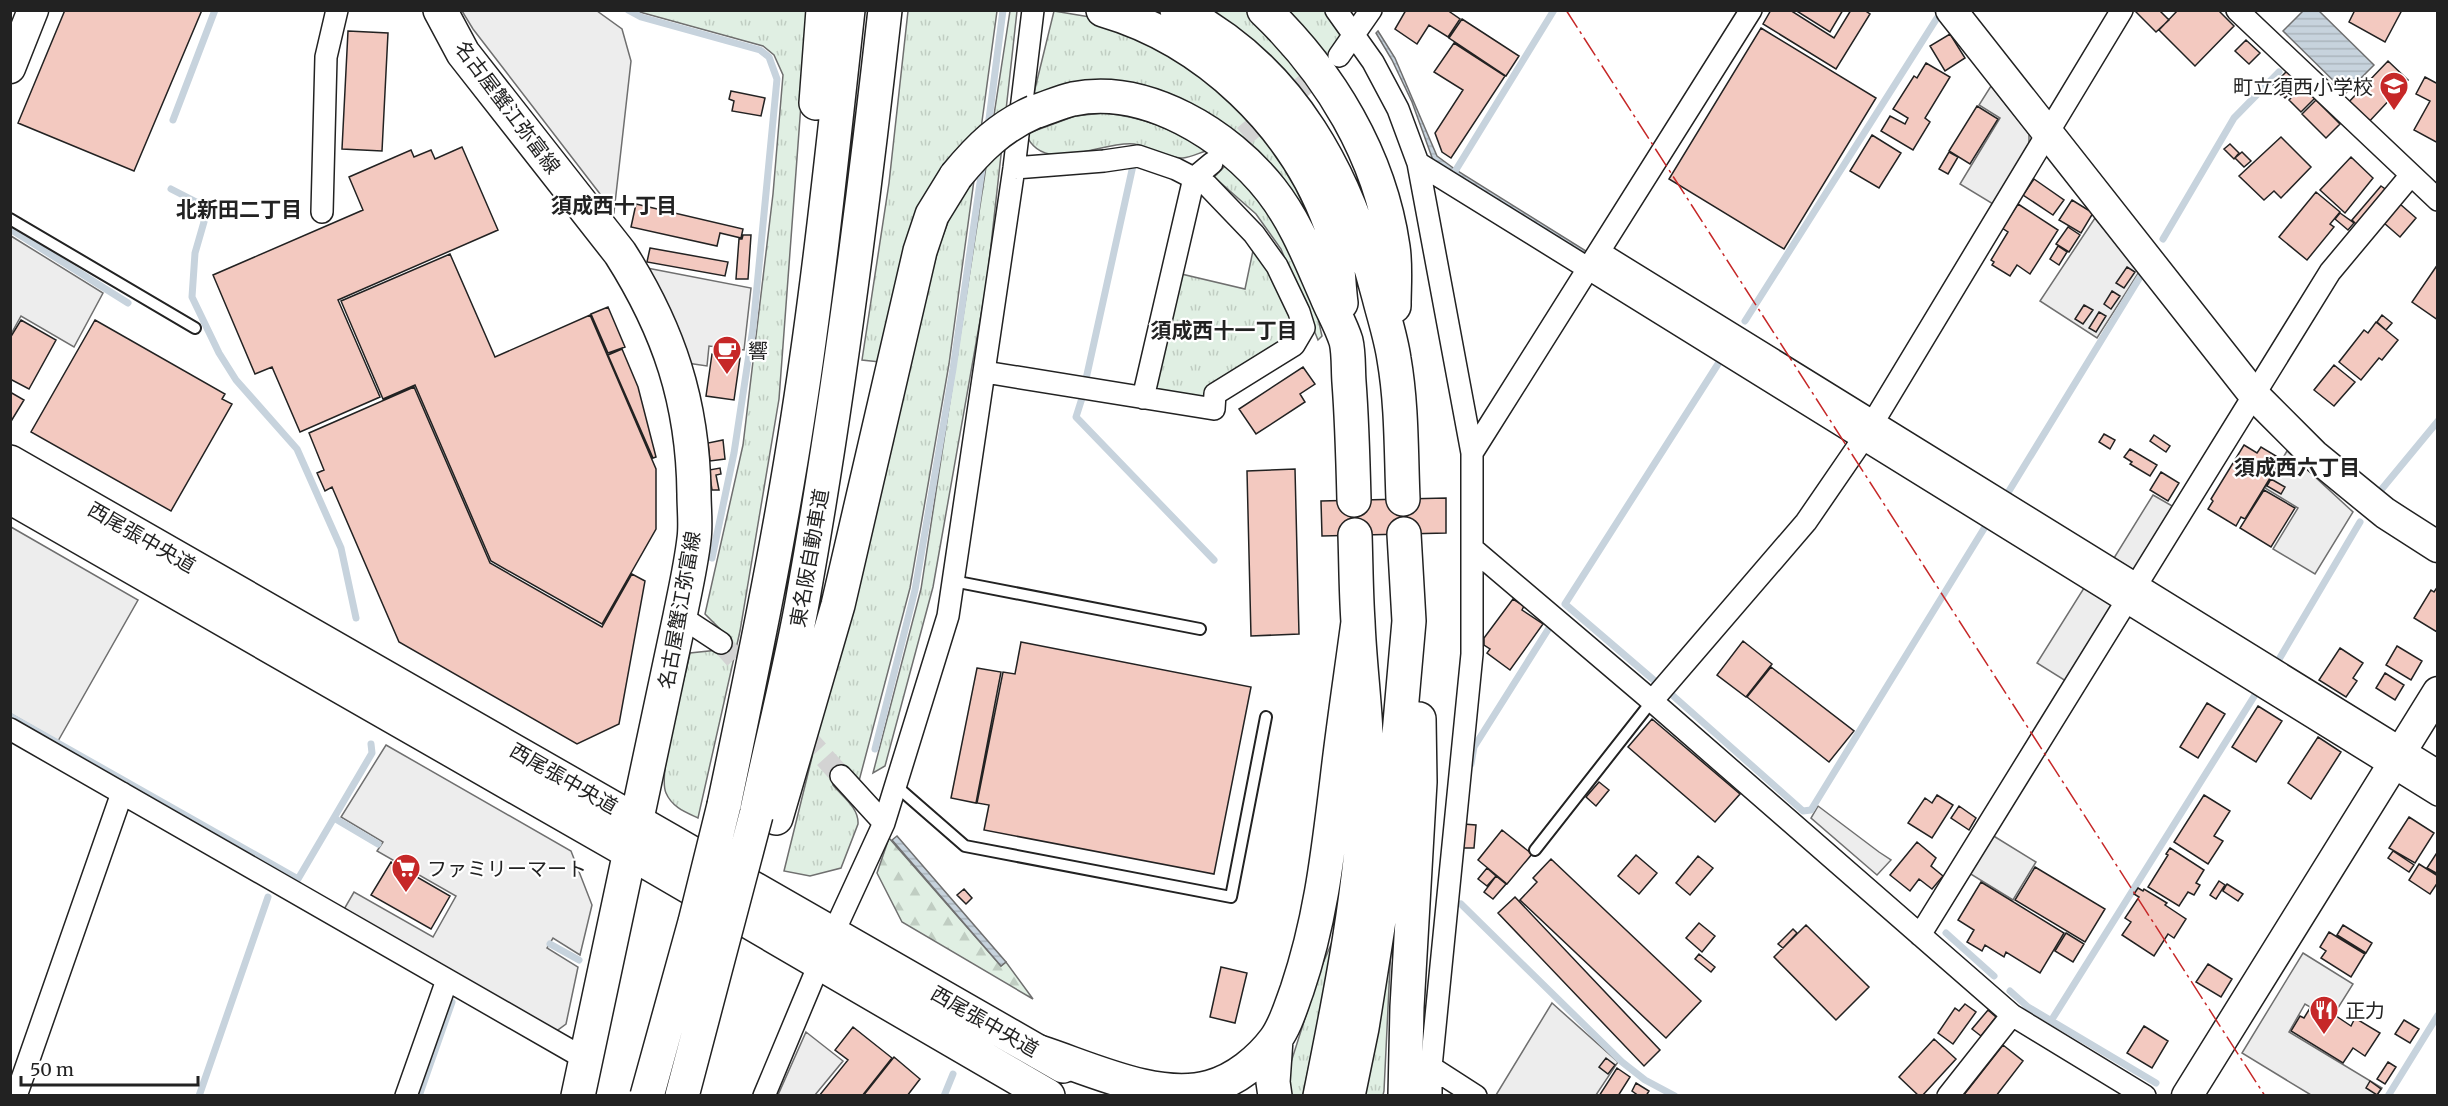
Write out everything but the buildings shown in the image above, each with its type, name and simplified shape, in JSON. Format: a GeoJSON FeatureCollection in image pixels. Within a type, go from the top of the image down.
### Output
{"type":"FeatureCollection","features":[{"type":"Feature","properties":{"kind":"main road","name":"名古屋蟹江弥富線"},"geometry":{"type":"LineString","coordinates":[[440,10],[463,53],[620,253],[640,284],[666,340],[684,396],[693,454],[695,538],[631,853],[578,1095]]}},
{"type":"Feature","properties":{"kind":"main road"},"geometry":{"type":"LineString","coordinates":[[798,416],[800,309],[823,10]]}},
{"type":"Feature","properties":{"kind":"main road","name":"東名阪自動車道"},"geometry":{"type":"LineString","coordinates":[[647,1095],[695,922],[724,805],[767,598],[798,416],[824,222],[848,10]]}},
{"type":"Feature","properties":{"kind":"main road","name":"東名阪自動車道"},"geometry":{"type":"LineString","coordinates":[[682,1095],[766,817],[833,424],[860,232],[885,10]]}},
{"type":"Feature","properties":{"kind":"main road"},"geometry":{"type":"LineString","coordinates":[[1103,10],[1151,28],[1215,69],[1242,91],[1287,142],[1306,173],[1331,228],[1346,343],[1352,422],[1354,500]]}},
{"type":"Feature","properties":{"kind":"main road"},"geometry":{"type":"LineString","coordinates":[[1177,10],[1216,34],[1271,79],[1314,135],[1333,167],[1367,252],[1394,359]]}},
{"type":"Feature","properties":{"kind":"main road"},"geometry":{"type":"LineString","coordinates":[[1264,10],[1299,46],[1325,79],[1345,111],[1383,199],[1394,249],[1394,359],[1403,499]]}},
{"type":"Feature","properties":{"kind":"main road"},"geometry":{"type":"LineString","coordinates":[[694,1095],[766,817],[838,605],[920,251],[932,215],[956,176],[979,148],[999,131],[1034,112],[1074,99],[1108,98],[1142,101],[1179,114],[1211,135],[1246,164],[1270,189],[1304,243],[1346,343]]}},
{"type":"Feature","properties":{"kind":"main road","name":"西尾張中央道"},"geometry":{"type":"LineString","coordinates":[[10,462],[637,820],[1043,1094]]}},
{"type":"Feature","properties":{"kind":"main road","name":"西尾張中央道"},"geometry":{"type":"LineString","coordinates":[[10,497],[631,853],[1039,1052],[1116,1095]]}},
{"type":"Feature","properties":{"kind":"main road"},"geometry":{"type":"LineString","coordinates":[[1404,534],[1409,621],[1419,721],[1420,782],[1407,1007],[1405,1095]]}},
{"type":"Feature","properties":{"kind":"main road"},"geometry":{"type":"LineString","coordinates":[[1320,1095],[1349,941],[1359,865],[1366,780],[1366,727],[1358,622],[1355,535]]}},
{"type":"Feature","properties":{"kind":"main road"},"geometry":{"type":"LineString","coordinates":[[1348,1095],[1370,983],[1387,870],[1409,621]]}},
{"type":"Feature","properties":{"kind":"main road"},"geometry":{"type":"LineString","coordinates":[[1039,1052],[1131,1083],[1160,1089],[1186,1090],[1210,1088],[1234,1078],[1276,1039],[1289,1012],[1316,929],[1325,877],[1358,622]]}},
{"type":"Feature","properties":{"kind":"main road"},"geometry":{"type":"LineString","coordinates":[[1275,1095],[1273,1082],[1276,1039]]}},
{"type":"Feature","properties":{"kind":"street"},"geometry":{"type":"LineString","coordinates":[[10,68],[33,10]]}},
{"type":"Feature","properties":{"kind":"street"},"geometry":{"type":"LineString","coordinates":[[322,212],[326,57],[337,10]]}},
{"type":"Feature","properties":{"kind":"street"},"geometry":{"type":"LineString","coordinates":[[764,1095],[884,823],[948,616],[1014,168],[1033,10]]}},
{"type":"Feature","properties":{"kind":"street"},"geometry":{"type":"LineString","coordinates":[[1336,10],[1373,62],[1398,109],[1418,164],[1472,453],[1472,654],[1431,1067],[1431,1095]]}},
{"type":"Feature","properties":{"kind":"street"},"geometry":{"type":"LineString","coordinates":[[1339,56],[1371,10]]}},
{"type":"Feature","properties":{"kind":"street"},"geometry":{"type":"LineString","coordinates":[[1472,453],[1751,10]]}},
{"type":"Feature","properties":{"kind":"street"},"geometry":{"type":"LineString","coordinates":[[1951,10],[2255,396],[2314,455],[2385,513],[2438,546]]}},
{"type":"Feature","properties":{"kind":"street"},"geometry":{"type":"LineString","coordinates":[[1652,701],[1806,522],[1868,431],[2122,10]]}},
{"type":"Feature","properties":{"kind":"street"},"geometry":{"type":"LineString","coordinates":[[2251,15],[2438,200]]}},
{"type":"Feature","properties":{"kind":"street"},"geometry":{"type":"LineString","coordinates":[[985,372],[1214,409],[1215,394],[1294,345],[1304,328],[1299,312],[1277,266],[1254,234],[1207,185],[1176,169],[1138,156],[1014,168]]}},
{"type":"Feature","properties":{"kind":"street"},"geometry":{"type":"LineString","coordinates":[[1143,398],[1194,178],[1212,164]]}},
{"type":"Feature","properties":{"kind":"street"},"geometry":{"type":"LineString","coordinates":[[1418,164],[1594,260],[2396,757],[2438,795]]}},
{"type":"Feature","properties":{"kind":"street"},"geometry":{"type":"LineString","coordinates":[[1920,935],[2330,272],[2411,175]]}},
{"type":"Feature","properties":{"kind":"street"},"geometry":{"type":"LineString","coordinates":[[1473,549],[1652,701],[2012,1015],[2145,1095]]}},
{"type":"Feature","properties":{"kind":"street"},"geometry":{"type":"LineString","coordinates":[[680,616],[721,643]]}},
{"type":"Feature","properties":{"kind":"street"},"geometry":{"type":"LineString","coordinates":[[2187,1095],[2438,692]]}},
{"type":"Feature","properties":{"kind":"street"},"geometry":{"type":"LineString","coordinates":[[10,729],[586,1060]]}},
{"type":"Feature","properties":{"kind":"street"},"geometry":{"type":"LineString","coordinates":[[2396,757],[2438,771]]}},
{"type":"Feature","properties":{"kind":"street"},"geometry":{"type":"LineString","coordinates":[[841,776],[884,823]]}},
{"type":"Feature","properties":{"kind":"street"},"geometry":{"type":"LineString","coordinates":[[16,1095],[122,793]]}},
{"type":"Feature","properties":{"kind":"street"},"geometry":{"type":"LineString","coordinates":[[406,1095],[447,980]]}},
{"type":"Feature","properties":{"kind":"street"},"geometry":{"type":"LineString","coordinates":[[1948,1095],[2012,1015]]}},
{"type":"Feature","properties":{"kind":"street"},"geometry":{"type":"LineString","coordinates":[[1431,1067],[1476,1095]]}},
{"type":"Feature","properties":{"kind":"lane"},"geometry":{"type":"LineString","coordinates":[[10,219],[195,328]]}},
{"type":"Feature","properties":{"kind":"lane"},"geometry":{"type":"LineString","coordinates":[[953,581],[1200,629]]}},
{"type":"Feature","properties":{"kind":"lane"},"geometry":{"type":"LineString","coordinates":[[1535,850],[1652,701]]}},
{"type":"Feature","properties":{"kind":"lane"},"geometry":{"type":"LineString","coordinates":[[895,786],[965,846],[1231,897],[1266,717]]}},
{"type":"Feature","properties":{"kind":"green space"},"geometry":{"type":"Polygon","coordinates":[[[636,11],[808,11],[779,399],[740,631],[698,818],[679,808],[669,798],[664,782],[665,766],[690,653],[718,650],[724,633],[705,614],[743,445],[773,194],[783,75],[774,55],[763,46],[636,11]]]}},
{"type":"Feature","properties":{"kind":"green space"},"geometry":{"type":"Polygon","coordinates":[[[908,11],[997,11],[949,364],[910,588],[859,781],[838,764],[833,785],[853,808],[858,824],[841,868],[810,876],[784,871],[923,306],[939,246],[954,206],[944,166],[880,362],[862,360],[889,183],[908,11]]]}},
{"type":"Feature","properties":{"kind":"green space"},"geometry":{"type":"Polygon","coordinates":[[[1010,11],[1017,11],[987,281],[933,587],[885,766],[873,773],[921,589],[1010,11]]]}},
{"type":"Feature","properties":{"kind":"green space"},"geometry":{"type":"Polygon","coordinates":[[[1054,11],[1090,17],[1203,71],[1274,145],[1308,211],[1302,214],[1236,136],[1033,97],[1054,11]]]}},
{"type":"Feature","properties":{"kind":"green space"},"geometry":{"type":"Polygon","coordinates":[[[1209,11],[1246,11],[1273,36],[1307,78],[1297,85],[1255,45],[1209,11]]]}},
{"type":"Feature","properties":{"kind":"green space"},"geometry":{"type":"Polygon","coordinates":[[[1289,11],[1330,11],[1346,39],[1329,58],[1289,11]]]}},
{"type":"Feature","properties":{"kind":"green space"},"geometry":{"type":"Polygon","coordinates":[[[1103,113],[1131,117],[1157,125],[1206,151],[1177,158],[1140,145],[1121,144],[1075,154],[1059,155],[1046,153],[1034,147],[1026,134],[1075,116],[1103,113]]]}},
{"type":"Feature","properties":{"kind":"green space"},"geometry":{"type":"Polygon","coordinates":[[[1226,165],[1271,215],[1299,258],[1314,296],[1322,336],[1318,340],[1281,249],[1256,214],[1214,177],[1226,165]]]}},
{"type":"Feature","properties":{"kind":"green space"},"geometry":{"type":"Polygon","coordinates":[[[1255,241],[1274,272],[1295,332],[1202,401],[1157,394],[1152,384],[1177,273],[1245,289],[1255,241]]]}},
{"type":"Feature","properties":{"kind":"green space"},"geometry":{"type":"Polygon","coordinates":[[[889,838],[1001,966],[1006,962],[1033,999],[902,922],[877,873],[889,838]]]}},
{"type":"Feature","properties":{"kind":"green space"},"geometry":{"type":"Polygon","coordinates":[[[1392,925],[1384,1091],[1383,1095],[1360,1096],[1392,925]]]}},
{"type":"Feature","properties":{"kind":"green space"},"geometry":{"type":"Polygon","coordinates":[[[1332,942],[1329,968],[1303,1095],[1288,1095],[1286,1078],[1321,968],[1332,942]]]}},
{"type":"Feature","properties":{"kind":"shaded area"},"geometry":{"type":"Polygon","coordinates":[[[462,11],[597,11],[622,29],[631,61],[614,212],[473,29],[462,11]]]}},
{"type":"Feature","properties":{"kind":"shaded area"},"geometry":{"type":"Polygon","coordinates":[[[2303,11],[2319,11],[2374,65],[2346,93],[2283,31],[2303,11]]]}},
{"type":"Feature","properties":{"kind":"shaded area"},"geometry":{"type":"Polygon","coordinates":[[[1378,31],[1395,58],[1437,156],[1586,251],[1584,255],[1434,163],[1412,102],[1376,33],[1378,31]]]}},
{"type":"Feature","properties":{"kind":"shaded area"},"geometry":{"type":"Polygon","coordinates":[[[1991,86],[2029,134],[2029,144],[1993,204],[1960,184],[2000,118],[1979,105],[1991,86]]]}},
{"type":"Feature","properties":{"kind":"shaded area"},"geometry":{"type":"Polygon","coordinates":[[[2095,218],[2139,272],[2097,338],[2040,301],[2095,218]]]}},
{"type":"Feature","properties":{"kind":"shaded area"},"geometry":{"type":"Polygon","coordinates":[[[11,236],[103,293],[74,347],[21,316],[11,334],[11,236]]]}},
{"type":"Feature","properties":{"kind":"shaded area"},"geometry":{"type":"Polygon","coordinates":[[[647,268],[751,288],[744,350],[709,346],[707,366],[687,363],[647,268]]]}},
{"type":"Feature","properties":{"kind":"shaded area"},"geometry":{"type":"Polygon","coordinates":[[[2287,451],[2353,512],[2315,574],[2273,549],[2298,508],[2265,488],[2287,451]]]}},
{"type":"Feature","properties":{"kind":"shaded area"},"geometry":{"type":"Polygon","coordinates":[[[2153,495],[2174,507],[2135,571],[2114,558],[2153,495]]]}},
{"type":"Feature","properties":{"kind":"shaded area"},"geometry":{"type":"Polygon","coordinates":[[[11,527],[138,600],[58,741],[11,714],[11,527]]]}},
{"type":"Feature","properties":{"kind":"shaded area"},"geometry":{"type":"Polygon","coordinates":[[[2084,588],[2113,606],[2069,683],[2037,663],[2084,588]]]}},
{"type":"Feature","properties":{"kind":"shaded area"},"geometry":{"type":"Polygon","coordinates":[[[386,745],[571,851],[592,905],[580,955],[553,938],[547,948],[578,967],[566,1024],[555,1032],[343,911],[354,892],[433,937],[456,896],[377,851],[383,842],[341,817],[386,745]]]}},
{"type":"Feature","properties":{"kind":"shaded area"},"geometry":{"type":"Polygon","coordinates":[[[1818,806],[1891,860],[1877,875],[1811,818],[1818,806]]]}},
{"type":"Feature","properties":{"kind":"shaded area"},"geometry":{"type":"Polygon","coordinates":[[[1992,835],[2036,862],[2013,900],[1969,873],[1992,835]]]}},
{"type":"Feature","properties":{"kind":"shaded area"},"geometry":{"type":"Polygon","coordinates":[[[897,836],[1006,962],[1001,966],[892,840],[897,836]]]}},
{"type":"Feature","properties":{"kind":"shaded area"},"geometry":{"type":"Polygon","coordinates":[[[2303,953],[2353,984],[2331,1019],[2305,1004],[2289,1032],[2382,1088],[2377,1095],[2311,1095],[2242,1053],[2303,953]]]}},
{"type":"Feature","properties":{"kind":"shaded area"},"geometry":{"type":"Polygon","coordinates":[[[1552,1003],[1618,1062],[1596,1095],[1496,1095],[1552,1003]]]}},
{"type":"Feature","properties":{"kind":"shaded area"},"geometry":{"type":"Polygon","coordinates":[[[806,1032],[843,1061],[815,1095],[778,1095],[806,1032]]]}},
{"type":"Feature","properties":{"kind":"waterway"},"geometry":{"type":"LineString","coordinates":[[173,120],[215,10]]}},
{"type":"Feature","properties":{"kind":"waterway"},"geometry":{"type":"LineString","coordinates":[[628,10],[641,17],[760,50],[769,57],[777,79],[753,328],[734,453],[712,558]]}},
{"type":"Feature","properties":{"kind":"waterway"},"geometry":{"type":"LineString","coordinates":[[988,127],[1003,10]]}},
{"type":"Feature","properties":{"kind":"waterway"},"geometry":{"type":"LineString","coordinates":[[1454,173],[1554,10]]}},
{"type":"Feature","properties":{"kind":"waterway"},"geometry":{"type":"LineString","coordinates":[[1745,321],[1937,18]]}},
{"type":"Feature","properties":{"kind":"waterway"},"geometry":{"type":"LineString","coordinates":[[2163,239],[2234,118],[2279,72]]}},
{"type":"Feature","properties":{"kind":"waterway"},"geometry":{"type":"LineString","coordinates":[[1086,379],[1134,161]]}},
{"type":"Feature","properties":{"kind":"waterway"},"geometry":{"type":"LineString","coordinates":[[875,749],[915,590],[953,369],[983,162]]}},
{"type":"Feature","properties":{"kind":"waterway"},"geometry":{"type":"LineString","coordinates":[[171,189],[208,208],[195,253],[192,297],[219,353],[236,380],[297,449],[341,548],[356,618]]}},
{"type":"Feature","properties":{"kind":"waterway"},"geometry":{"type":"LineString","coordinates":[[10,229],[128,303]]}},
{"type":"Feature","properties":{"kind":"waterway"},"geometry":{"type":"LineString","coordinates":[[2009,491],[2140,277]]}},
{"type":"Feature","properties":{"kind":"waterway"},"geometry":{"type":"LineString","coordinates":[[1656,682],[1565,604],[1718,364]]}},
{"type":"Feature","properties":{"kind":"waterway"},"geometry":{"type":"LineString","coordinates":[[1083,395],[1076,417],[1214,560]]}},
{"type":"Feature","properties":{"kind":"waterway"},"geometry":{"type":"LineString","coordinates":[[2381,490],[2438,421]]}},
{"type":"Feature","properties":{"kind":"waterway"},"geometry":{"type":"LineString","coordinates":[[2278,661],[2360,522]]}},
{"type":"Feature","properties":{"kind":"waterway"},"geometry":{"type":"LineString","coordinates":[[1671,694],[1803,811],[1811,810],[1985,527]]}},
{"type":"Feature","properties":{"kind":"waterway"},"geometry":{"type":"LineString","coordinates":[[1471,764],[1474,747],[1549,628]]}},
{"type":"Feature","properties":{"kind":"waterway"},"geometry":{"type":"LineString","coordinates":[[2051,1021],[2255,695]]}},
{"type":"Feature","properties":{"kind":"waterway"},"geometry":{"type":"LineString","coordinates":[[10,716],[298,879],[372,753],[371,744]]}},
{"type":"Feature","properties":{"kind":"waterway"},"geometry":{"type":"LineString","coordinates":[[334,818],[378,844]]}},
{"type":"Feature","properties":{"kind":"waterway"},"geometry":{"type":"LineString","coordinates":[[199,1096],[268,897]]}},
{"type":"Feature","properties":{"kind":"waterway"},"geometry":{"type":"LineString","coordinates":[[1461,904],[1622,1062],[1645,1080],[1675,1096]]}},
{"type":"Feature","properties":{"kind":"waterway"},"geometry":{"type":"LineString","coordinates":[[1946,933],[1994,976]]}},
{"type":"Feature","properties":{"kind":"waterway"},"geometry":{"type":"LineString","coordinates":[[550,944],[579,960]]}},
{"type":"Feature","properties":{"kind":"waterway"},"geometry":{"type":"LineString","coordinates":[[2010,991],[2028,1007],[2156,1083]]}},
{"type":"Feature","properties":{"kind":"waterway"},"geometry":{"type":"LineString","coordinates":[[419,1096],[452,1002]]}},
{"type":"Feature","properties":{"kind":"waterway"},"geometry":{"type":"LineString","coordinates":[[2388,1096],[2438,1015]]}},
{"type":"Feature","properties":{"kind":"waterway"},"geometry":{"type":"LineString","coordinates":[[944,1096],[953,1074]]}},
{"type":"Feature","properties":{"kind":"tunnel"},"geometry":{"type":"LineString","coordinates":[[1220,156],[1327,66]]}},
{"type":"Feature","properties":{"kind":"tunnel"},"geometry":{"type":"LineString","coordinates":[[721,643],[841,776]]}},
{"type":"Feature","properties":{"kind":"power"},"geometry":{"type":"LineString","coordinates":[[1566,10],[2265,1096]]}},
{"type":"Feature","properties":{"kind":"place","name":"町立須西小学校"},"geometry":{"type":"Point","coordinates":[2394,112]}},
{"type":"Feature","properties":{"kind":"place","name":"響"},"geometry":{"type":"Point","coordinates":[727,376]}},
{"type":"Feature","properties":{"kind":"place","name":"ファミリーマート"},"geometry":{"type":"Point","coordinates":[406,894]}},
{"type":"Feature","properties":{"kind":"place","name":"正力"},"geometry":{"type":"Point","coordinates":[2324,1036]}},
{"type":"Feature","properties":{"kind":"district","name":"須成西十丁目"},"geometry":{"type":"Point","coordinates":[614,205]}},
{"type":"Feature","properties":{"kind":"district","name":"北新田二丁目"},"geometry":{"type":"Point","coordinates":[239,209]}},
{"type":"Feature","properties":{"kind":"district","name":"須成西十一丁目"},"geometry":{"type":"Point","coordinates":[1224,330]}},
{"type":"Feature","properties":{"kind":"district","name":"須成西六丁目"},"geometry":{"type":"Point","coordinates":[2297,467]}}]}
